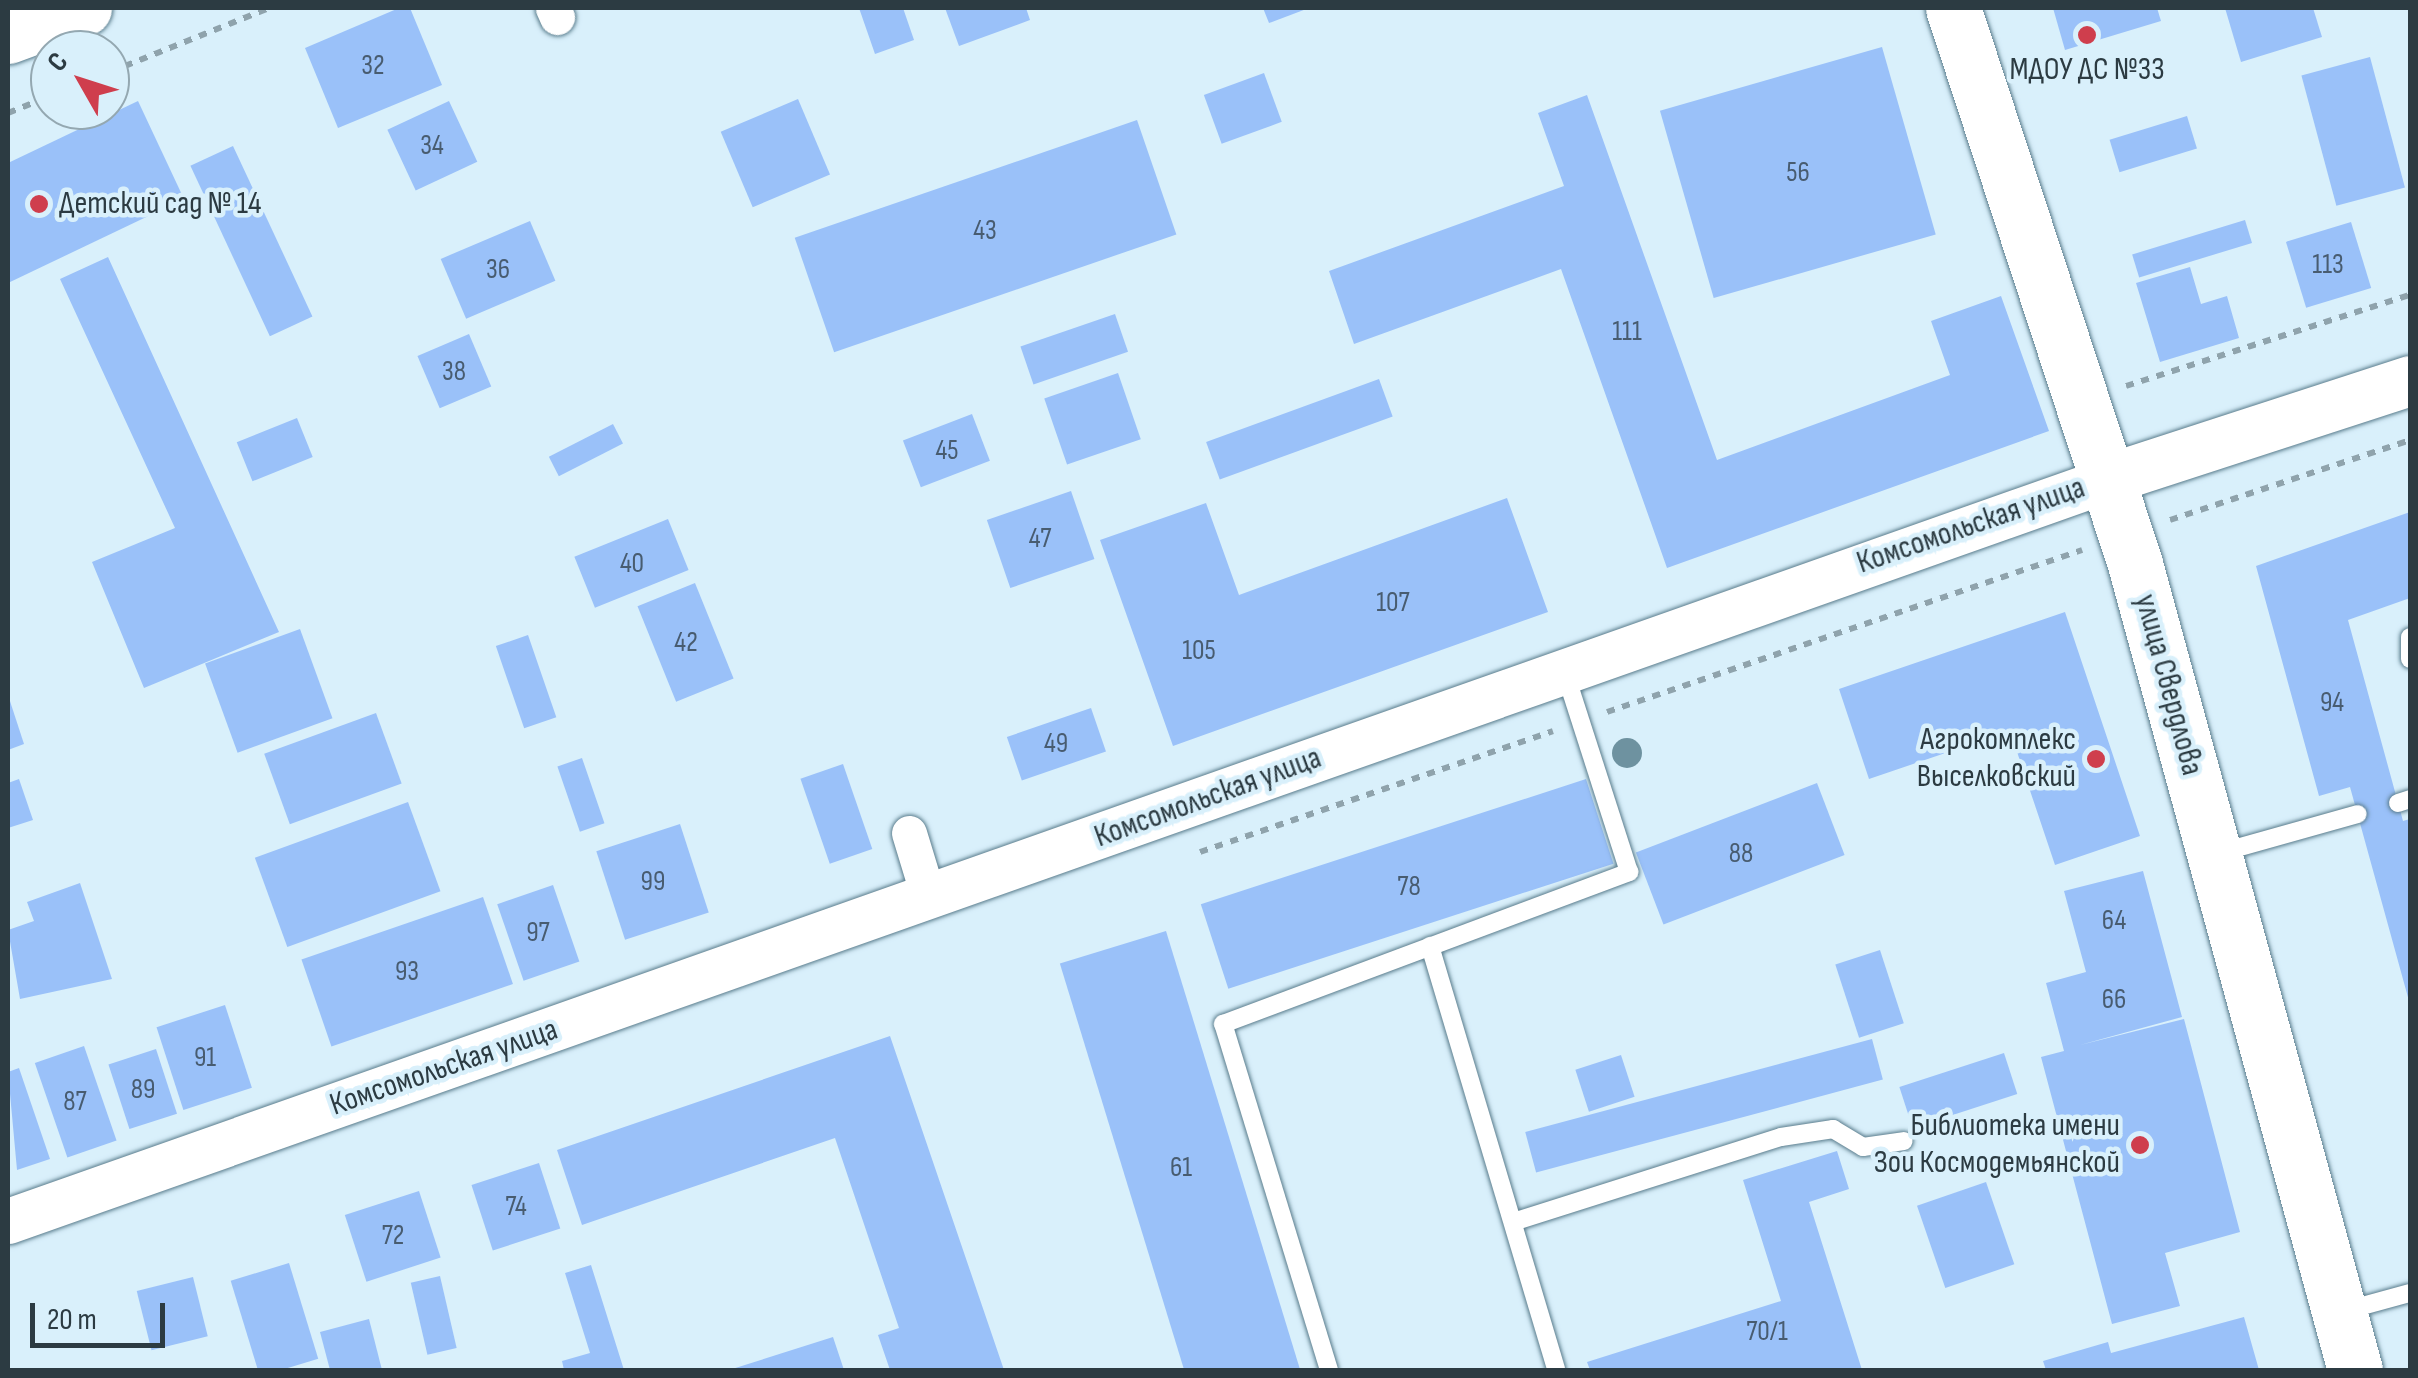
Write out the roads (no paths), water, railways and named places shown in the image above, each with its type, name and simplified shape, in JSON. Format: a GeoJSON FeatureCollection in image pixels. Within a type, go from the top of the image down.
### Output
{"type":"FeatureCollection","features":[{"type":"Feature","properties":{"kind":"main road"},"geometry":{"type":"LineString","coordinates":[[8,36],[84,8]]}},
{"type":"Feature","properties":{"kind":"main road","name":"улица Свердлова"},"geometry":{"type":"LineString","coordinates":[[1953,8],[2126,535],[2355,1370]]}},
{"type":"Feature","properties":{"kind":"main road","name":"Комсомольская улица"},"geometry":{"type":"LineString","coordinates":[[2109,480],[2410,381]]}},
{"type":"Feature","properties":{"kind":"street","name":"Комсомольская улица"},"geometry":{"type":"LineString","coordinates":[[8,1221],[2109,480]]}},
{"type":"Feature","properties":{"kind":"street"},"geometry":{"type":"LineString","coordinates":[[908,834],[929,899]]}},
{"type":"Feature","properties":{"kind":"lane"},"geometry":{"type":"LineString","coordinates":[[2410,637],[2410,659]]}},
{"type":"Feature","properties":{"kind":"lane"},"geometry":{"type":"LineString","coordinates":[[1328,1370],[1222,1024],[1629,872],[1564,670]]}},
{"type":"Feature","properties":{"kind":"lane"},"geometry":{"type":"LineString","coordinates":[[2214,854],[2358,814]]}},
{"type":"Feature","properties":{"kind":"lane"},"geometry":{"type":"LineString","coordinates":[[1430,946],[1556,1370]]}},
{"type":"Feature","properties":{"kind":"lane"},"geometry":{"type":"LineString","coordinates":[[1512,1222],[1780,1136],[1833,1129],[1863,1147],[1904,1142]]}},
{"type":"Feature","properties":{"kind":"lane"},"geometry":{"type":"LineString","coordinates":[[2339,1313],[2410,1293]]}},
{"type":"Feature","properties":{"kind":"place","name":"МДОУ ДС №33"},"geometry":{"type":"Point","coordinates":[2087,35]}},
{"type":"Feature","properties":{"kind":"place","name":"Детский сад № 14"},"geometry":{"type":"Point","coordinates":[39,204]}},
{"type":"Feature","properties":{"kind":"place","name":"Агрокомплекс Выселковский"},"geometry":{"type":"Point","coordinates":[2096,759]}},
{"type":"Feature","properties":{"kind":"place","name":"Библиотека имени Зои Космодемьянской"},"geometry":{"type":"Point","coordinates":[2140,1145]}}]}
